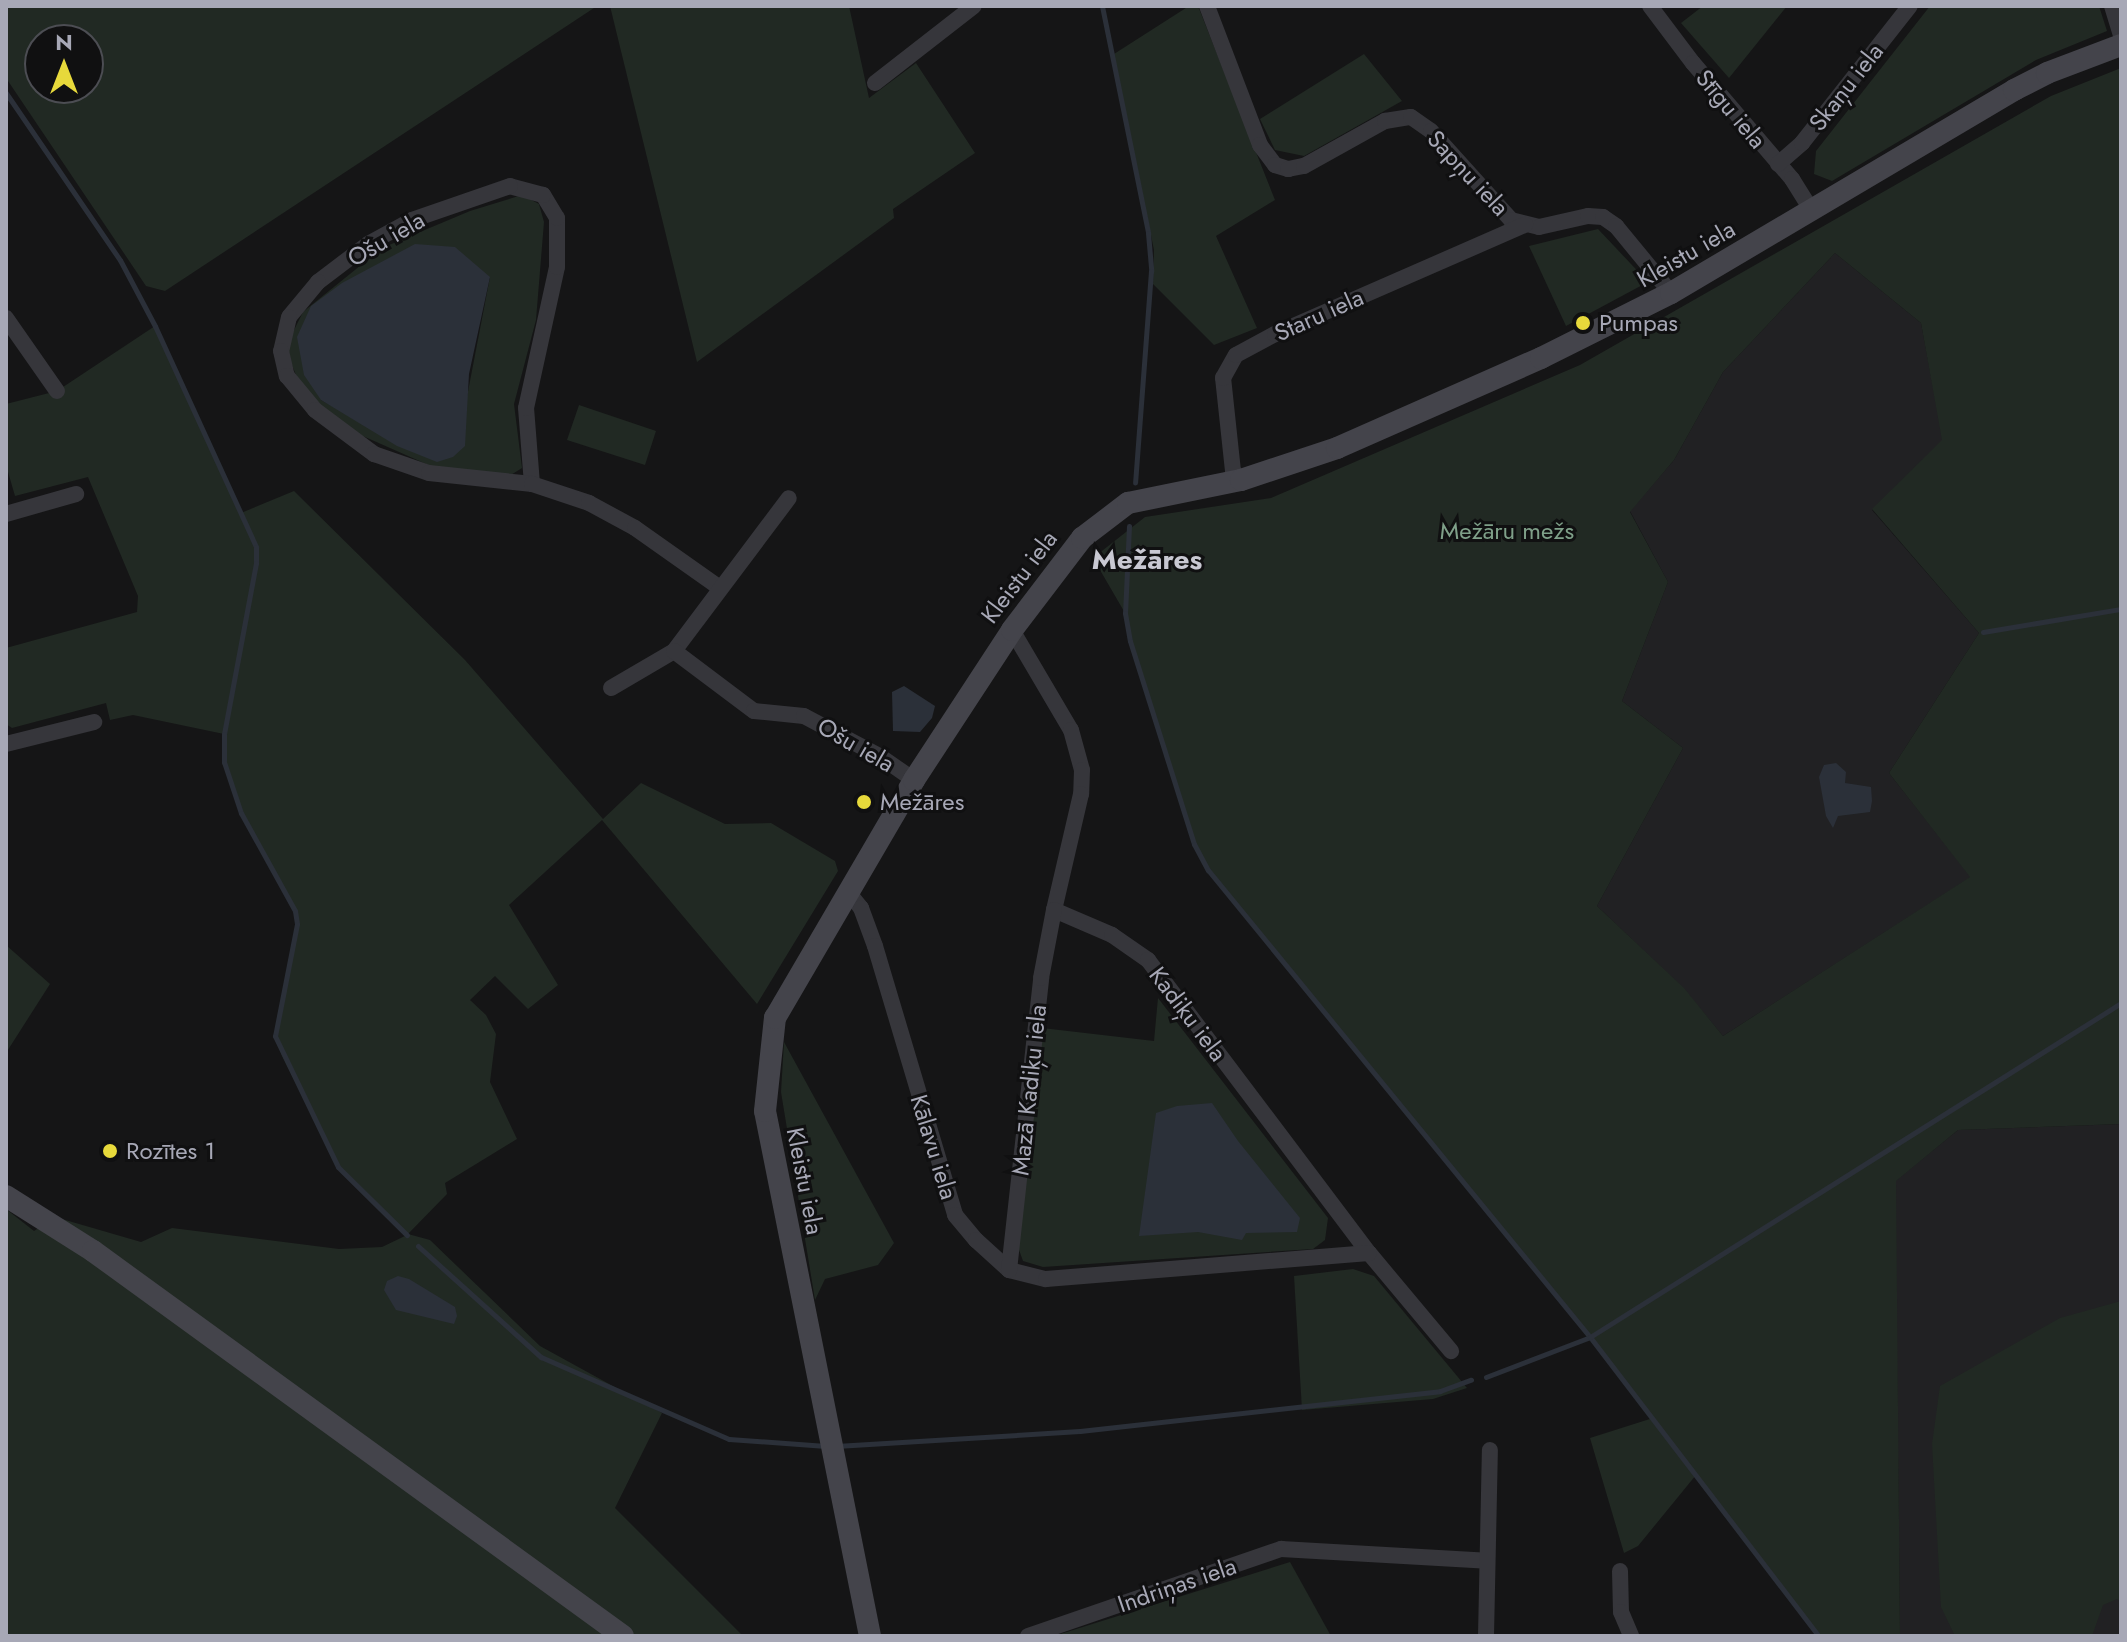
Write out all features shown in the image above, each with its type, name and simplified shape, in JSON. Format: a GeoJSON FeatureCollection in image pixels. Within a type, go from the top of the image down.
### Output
{"type":"FeatureCollection","features":[{"type":"Feature","properties":{"kind":"street"},"geometry":{"type":"LineString","coordinates":[[875,83],[974,6]]}},
{"type":"Feature","properties":{"kind":"street","name":"Sapņu iela"},"geometry":{"type":"LineString","coordinates":[[1207,6],[1260,145],[1275,165],[1288,169],[1304,166],[1385,121],[1411,117],[1431,131],[1504,214],[1525,225],[1539,227],[1588,216],[1603,217],[1616,226],[1671,293]]}},
{"type":"Feature","properties":{"kind":"street","name":"Stīgu iela"},"geometry":{"type":"LineString","coordinates":[[1650,6],[1693,63],[1778,164],[1812,211]]}},
{"type":"Feature","properties":{"kind":"street","name":"Skaņu iela"},"geometry":{"type":"LineString","coordinates":[[1778,164],[1802,143],[1910,6]]}},
{"type":"Feature","properties":{"kind":"street"},"geometry":{"type":"LineString","coordinates":[[2112,6],[2121,36]]}},
{"type":"Feature","properties":{"kind":"street","name":"Kleistu iela"},"geometry":{"type":"LineString","coordinates":[[870,1636],[765,1111],[775,1018],[914,780],[1012,630],[1082,538],[1128,503],[1241,480],[1337,448],[1541,358],[1671,293],[2014,90],[2047,73],[2121,45]]}},
{"type":"Feature","properties":{"kind":"street","name":"Ošu iela"},"geometry":{"type":"LineString","coordinates":[[532,484],[526,408],[557,267],[557,218],[543,195],[510,186],[412,220],[368,244],[305,296],[289,317],[281,351],[287,376],[301,397],[374,454],[429,473],[532,484],[607,511],[720,588]]}},
{"type":"Feature","properties":{"kind":"street","name":"Staru iela"},"geometry":{"type":"LineString","coordinates":[[1241,480],[1233,471],[1223,378],[1236,355],[1275,334],[1525,225]]}},
{"type":"Feature","properties":{"kind":"street"},"geometry":{"type":"LineString","coordinates":[[6,318],[57,391]]}},
{"type":"Feature","properties":{"kind":"street"},"geometry":{"type":"LineString","coordinates":[[6,514],[76,494]]}},
{"type":"Feature","properties":{"kind":"street"},"geometry":{"type":"LineString","coordinates":[[611,688],[674,651],[789,498]]}},
{"type":"Feature","properties":{"kind":"street"},"geometry":{"type":"LineString","coordinates":[[1012,630],[1071,730],[1082,770],[1081,794],[1054,910]]}},
{"type":"Feature","properties":{"kind":"street","name":"Ošu iela"},"geometry":{"type":"LineString","coordinates":[[674,651],[754,711],[804,716],[881,757],[914,780]]}},
{"type":"Feature","properties":{"kind":"street"},"geometry":{"type":"LineString","coordinates":[[6,744],[94,722]]}},
{"type":"Feature","properties":{"kind":"street","name":"Kālavu iela"},"geometry":{"type":"LineString","coordinates":[[848,892],[861,908],[875,946],[955,1215],[976,1240],[1009,1270],[1046,1279],[1369,1253]]}},
{"type":"Feature","properties":{"kind":"street","name":"Kadiķu iela"},"geometry":{"type":"LineString","coordinates":[[1054,910],[1112,935],[1148,960],[1369,1253],[1451,1351]]}},
{"type":"Feature","properties":{"kind":"street","name":"Mazā Kadiķu iela"},"geometry":{"type":"LineString","coordinates":[[1009,1270],[1041,978],[1054,910]]}},
{"type":"Feature","properties":{"kind":"street"},"geometry":{"type":"LineString","coordinates":[[6,1196],[93,1251],[623,1636]]}},
{"type":"Feature","properties":{"kind":"street"},"geometry":{"type":"LineString","coordinates":[[1486,1636],[1490,1450]]}},
{"type":"Feature","properties":{"kind":"street","name":"Indriņas iela"},"geometry":{"type":"LineString","coordinates":[[1028,1636],[1281,1549],[1487,1561]]}},
{"type":"Feature","properties":{"kind":"street"},"geometry":{"type":"LineString","coordinates":[[1620,1571],[1621,1612],[1631,1636]]}},
{"type":"Feature","properties":{"kind":"shaded area"},"geometry":{"type":"Polygon","coordinates":[[[415,244],[455,247],[490,277],[469,374],[465,446],[453,457],[437,462],[397,446],[321,400],[304,375],[297,337],[311,306],[342,283],[415,244]]]}},
{"type":"Feature","properties":{"kind":"shaded area"},"geometry":{"type":"Polygon","coordinates":[[[1835,253],[1921,323],[1943,440],[1872,510],[1979,633],[1889,773],[1971,877],[1723,1036],[1683,988],[1597,906],[1683,748],[1622,701],[1668,582],[1630,511],[1674,460],[1723,372],[1835,253]]]}},
{"type":"Feature","properties":{"kind":"shaded area"},"geometry":{"type":"Polygon","coordinates":[[[904,686],[935,706],[932,718],[920,732],[893,731],[892,692],[904,686]]]}},
{"type":"Feature","properties":{"kind":"shaded area"},"geometry":{"type":"Polygon","coordinates":[[[1836,763],[1846,772],[1845,783],[1871,787],[1872,801],[1870,812],[1838,816],[1833,828],[1826,816],[1819,777],[1824,765],[1836,763]]]}},
{"type":"Feature","properties":{"kind":"shaded area"},"geometry":{"type":"Polygon","coordinates":[[[1212,1103],[1238,1141],[1300,1218],[1297,1232],[1246,1233],[1242,1240],[1198,1232],[1139,1236],[1156,1113],[1177,1106],[1212,1103]]]}},
{"type":"Feature","properties":{"kind":"shaded area"},"geometry":{"type":"Polygon","coordinates":[[[2121,1124],[2121,1636],[1900,1636],[1895,1181],[1958,1130],[2121,1124]]]}},
{"type":"Feature","properties":{"kind":"shaded area"},"geometry":{"type":"Polygon","coordinates":[[[398,1276],[409,1279],[455,1307],[457,1316],[454,1324],[396,1310],[384,1290],[387,1281],[398,1276]]]}},
{"type":"Feature","properties":{"kind":"green space"},"geometry":{"type":"Polygon","coordinates":[[[6,6],[597,6],[165,291],[146,286],[6,78],[6,6]]]}},
{"type":"Feature","properties":{"kind":"green space"},"geometry":{"type":"Polygon","coordinates":[[[610,6],[849,6],[869,98],[916,63],[975,153],[893,209],[894,218],[697,362],[610,6]]]}},
{"type":"Feature","properties":{"kind":"green space"},"geometry":{"type":"Polygon","coordinates":[[[1189,6],[1198,6],[1275,200],[1216,236],[1257,328],[1214,345],[1153,284],[1154,250],[1114,54],[1189,6]]]}},
{"type":"Feature","properties":{"kind":"green space"},"geometry":{"type":"Polygon","coordinates":[[[1703,6],[1787,6],[1729,78],[1681,23],[1703,6]]]}},
{"type":"Feature","properties":{"kind":"green space"},"geometry":{"type":"Polygon","coordinates":[[[1930,6],[2099,6],[2107,31],[2036,60],[1832,181],[1814,174],[1816,151],[1930,6]]]}},
{"type":"Feature","properties":{"kind":"green space"},"geometry":{"type":"Polygon","coordinates":[[[1364,54],[1402,101],[1304,156],[1275,150],[1260,119],[1364,54]]]}},
{"type":"Feature","properties":{"kind":"green space","name":"Mežāru mežs"},"geometry":{"type":"Polygon","coordinates":[[[2121,68],[2121,1124],[1958,1130],[1896,1181],[1900,1636],[1815,1636],[1818,1634],[1696,1475],[1638,1546],[1624,1553],[1590,1438],[1653,1418],[1208,870],[1194,844],[1130,641],[1125,613],[1093,558],[1145,517],[1271,498],[1580,365],[2051,96],[2121,68]],[[1835,253],[1723,372],[1674,460],[1630,512],[1668,582],[1622,701],[1683,748],[1597,906],[1684,988],[1723,1036],[1970,877],[1889,773],[1979,633],[1872,509],[1942,440],[1921,323],[1835,253]]]}},
{"type":"Feature","properties":{"kind":"green space"},"geometry":{"type":"Polygon","coordinates":[[[522,195],[539,204],[544,222],[536,320],[514,404],[522,468],[506,478],[442,471],[347,429],[303,392],[285,348],[303,312],[382,248],[470,211],[522,195]],[[490,277],[321,400],[372,428],[465,407],[490,277]]]}},
{"type":"Feature","properties":{"kind":"green space"},"geometry":{"type":"Polygon","coordinates":[[[1598,229],[1648,282],[1566,326],[1529,246],[1598,229]]]}},
{"type":"Feature","properties":{"kind":"green space"},"geometry":{"type":"Polygon","coordinates":[[[155,326],[241,513],[294,491],[465,660],[603,819],[641,783],[725,824],[771,823],[835,861],[838,871],[757,1004],[602,820],[509,905],[558,985],[528,1009],[495,976],[470,1000],[486,1015],[496,1034],[490,1082],[517,1139],[445,1183],[447,1194],[408,1234],[430,1240],[540,1346],[662,1413],[615,1508],[743,1636],[6,1636],[6,1209],[34,1231],[55,1217],[141,1242],[172,1228],[339,1249],[382,1247],[407,1235],[338,1167],[282,1056],[275,1036],[297,924],[295,912],[241,813],[224,762],[224,734],[133,715],[110,720],[106,703],[12,728],[6,724],[6,648],[137,612],[138,596],[88,477],[15,496],[6,465],[6,404],[57,391],[155,326]]]}},
{"type":"Feature","properties":{"kind":"green space"},"geometry":{"type":"Polygon","coordinates":[[[579,405],[656,431],[645,465],[567,440],[579,405]]]}},
{"type":"Feature","properties":{"kind":"green space"},"geometry":{"type":"Polygon","coordinates":[[[6,945],[50,984],[6,1053],[6,945]]]}},
{"type":"Feature","properties":{"kind":"green space"},"geometry":{"type":"Polygon","coordinates":[[[1158,998],[1328,1218],[1325,1240],[1313,1249],[1043,1267],[1023,1261],[1018,1247],[1042,1028],[1154,1041],[1158,998]]]}},
{"type":"Feature","properties":{"kind":"green space"},"geometry":{"type":"Polygon","coordinates":[[[784,1042],[894,1243],[878,1265],[825,1279],[815,1300],[781,1092],[784,1042]]]}},
{"type":"Feature","properties":{"kind":"green space"},"geometry":{"type":"Polygon","coordinates":[[[1353,1269],[1374,1276],[1467,1388],[1433,1399],[1302,1410],[1294,1276],[1353,1269]]]}},
{"type":"Feature","properties":{"kind":"green space"},"geometry":{"type":"Polygon","coordinates":[[[2121,1301],[2121,1602],[2117,1599],[2103,1605],[2092,1636],[1955,1636],[1941,1607],[1932,1444],[1940,1386],[2060,1318],[2121,1301]]]}},
{"type":"Feature","properties":{"kind":"green space"},"geometry":{"type":"Polygon","coordinates":[[[1290,1562],[1331,1636],[1054,1636],[1290,1562]]]}},
{"type":"Feature","properties":{"kind":"waterway"},"geometry":{"type":"LineString","coordinates":[[1102,6],[1148,233],[1151,271],[1135,482]]}},
{"type":"Feature","properties":{"kind":"waterway"},"geometry":{"type":"LineString","coordinates":[[6,93],[120,260],[155,326],[256,547],[256,563],[224,734],[224,762],[241,813],[295,911],[297,924],[275,1036],[338,1167],[407,1235]]}},
{"type":"Feature","properties":{"kind":"waterway"},"geometry":{"type":"LineString","coordinates":[[1129,526],[1125,613],[1130,641],[1194,844],[1208,870],[1590,1337],[1819,1636]]}},
{"type":"Feature","properties":{"kind":"waterway"},"geometry":{"type":"LineString","coordinates":[[1983,632],[2121,609]]}},
{"type":"Feature","properties":{"kind":"waterway"},"geometry":{"type":"LineString","coordinates":[[1486,1377],[1590,1337],[2121,1003]]}},
{"type":"Feature","properties":{"kind":"waterway"},"geometry":{"type":"LineString","coordinates":[[418,1246],[541,1357],[729,1439],[826,1446]]}},
{"type":"Feature","properties":{"kind":"waterway"},"geometry":{"type":"LineString","coordinates":[[836,1446],[1080,1431],[1440,1391],[1471,1380]]}},
{"type":"Feature","properties":{"kind":"place","name":"Pumpas"},"geometry":{"type":"Point","coordinates":[1583,323]}},
{"type":"Feature","properties":{"kind":"place","name":"Mežāres"},"geometry":{"type":"Point","coordinates":[864,802]}},
{"type":"Feature","properties":{"kind":"place","name":"Rozītes 1"},"geometry":{"type":"Point","coordinates":[110,1151]}},
{"type":"Feature","properties":{"kind":"district","name":"Mežāres"},"geometry":{"type":"Point","coordinates":[1147,560]}}]}
